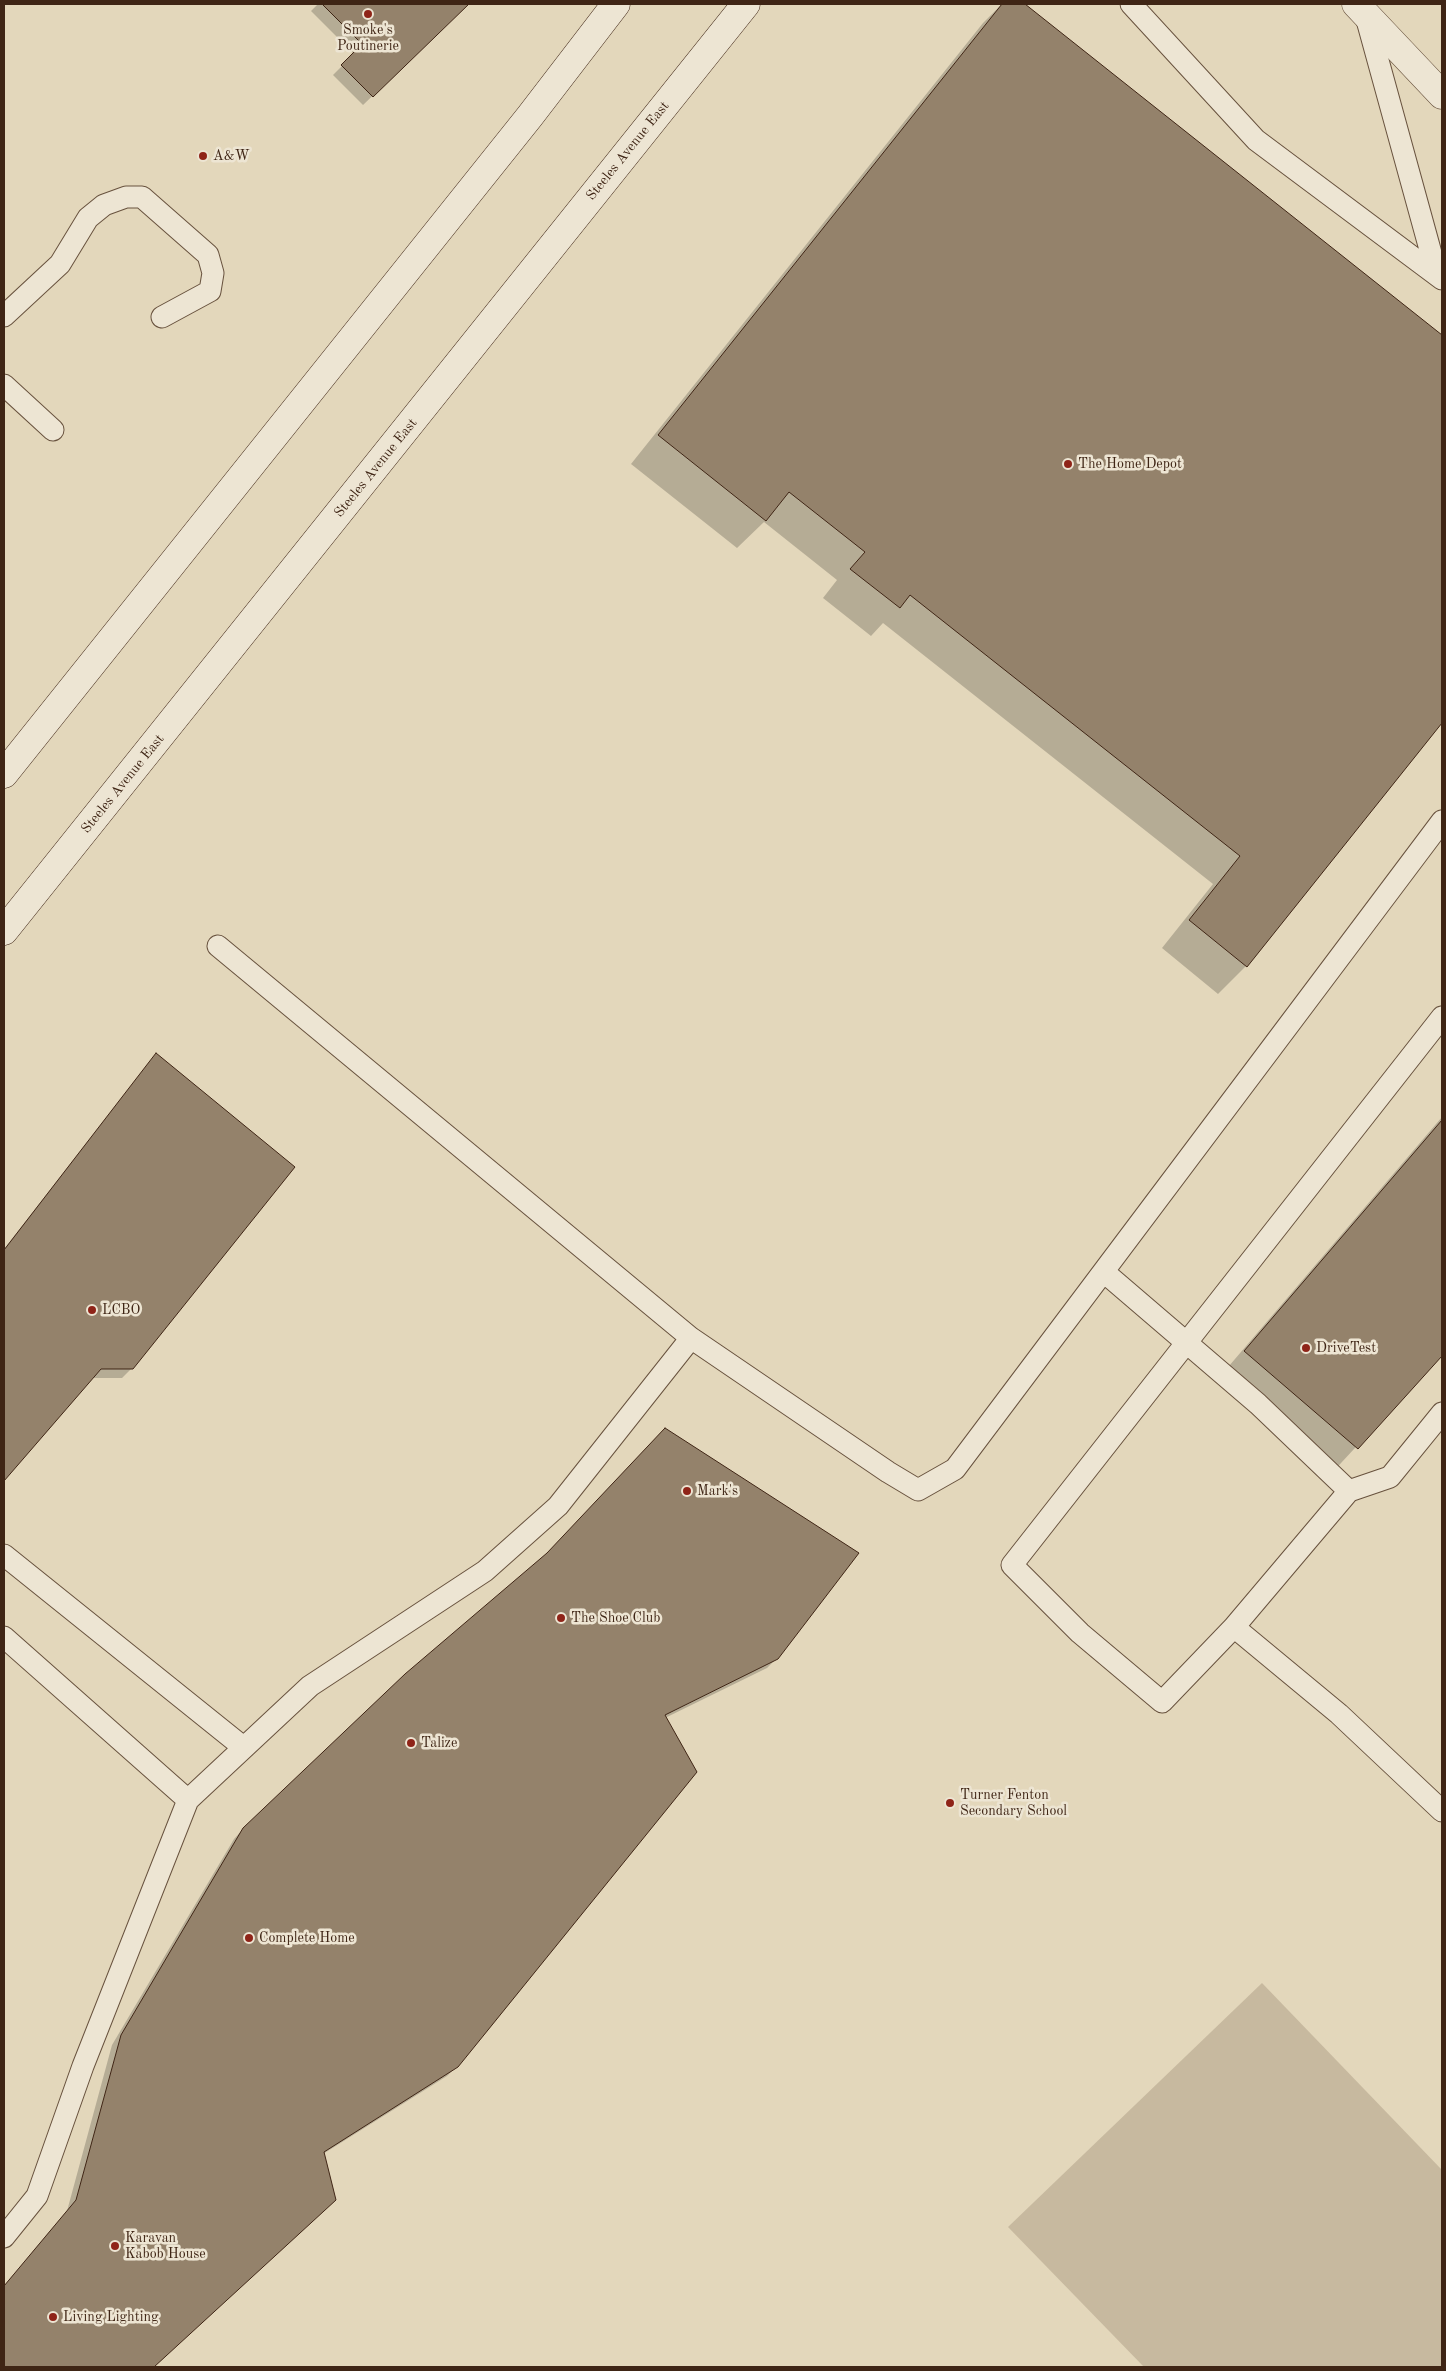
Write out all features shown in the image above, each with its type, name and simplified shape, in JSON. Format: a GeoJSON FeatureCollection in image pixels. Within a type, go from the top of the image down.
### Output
{"type":"FeatureCollection","features":[{"type":"Feature","properties":{"kind":"main road"},"geometry":{"type":"LineString","coordinates":[[4,774],[530,116],[616,4]]}},
{"type":"Feature","properties":{"kind":"main road","name":"Steeles Avenue East"},"geometry":{"type":"LineString","coordinates":[[4,931],[746,4]]}},
{"type":"Feature","properties":{"kind":"main road"},"geometry":{"type":"LineString","coordinates":[[1361,8],[1442,95]]}},
{"type":"Feature","properties":{"kind":"lane"},"geometry":{"type":"LineString","coordinates":[[1131,4],[1256,140],[1440,277]]}},
{"type":"Feature","properties":{"kind":"lane"},"geometry":{"type":"LineString","coordinates":[[1361,8],[1440,277]]}},
{"type":"Feature","properties":{"kind":"lane"},"geometry":{"type":"LineString","coordinates":[[4,316],[60,264],[88,218],[104,205],[126,197],[142,197],[208,255],[213,273],[210,291],[162,317]]}},
{"type":"Feature","properties":{"kind":"lane"},"geometry":{"type":"LineString","coordinates":[[4,385],[52,430]]}},
{"type":"Feature","properties":{"kind":"lane"},"geometry":{"type":"LineString","coordinates":[[218,946],[691,1338],[888,1472],[918,1490],[955,1469],[1442,821]]}},
{"type":"Feature","properties":{"kind":"lane"},"geometry":{"type":"LineString","coordinates":[[1442,1017],[1184,1342],[1012,1565],[1080,1633],[1162,1702],[1234,1627],[1349,1491],[1390,1476],[1442,1413]]}},
{"type":"Feature","properties":{"kind":"lane"},"geometry":{"type":"LineString","coordinates":[[1104,1272],[1258,1404],[1349,1491]]}},
{"type":"Feature","properties":{"kind":"lane"},"geometry":{"type":"LineString","coordinates":[[4,2237],[37,2196],[83,2066],[188,1800],[310,1686],[484,1571],[558,1506],[691,1338]]}},
{"type":"Feature","properties":{"kind":"lane"},"geometry":{"type":"LineString","coordinates":[[4,1555],[244,1747]]}},
{"type":"Feature","properties":{"kind":"lane"},"geometry":{"type":"LineString","coordinates":[[1234,1627],[1339,1714],[1442,1811]]}},
{"type":"Feature","properties":{"kind":"lane"},"geometry":{"type":"LineString","coordinates":[[4,1637],[188,1800]]}},
{"type":"Feature","properties":{"kind":"shaded area"},"geometry":{"type":"Polygon","coordinates":[[[1262,1983],[1442,2170],[1442,2367],[1144,2367],[1008,2227],[1262,1983]]]}},
{"type":"Feature","properties":{"kind":"building"},"geometry":{"type":"Polygon","coordinates":[[[322,4],[469,4],[373,97],[341,65],[362,44],[322,4]]]}},
{"type":"Feature","properties":{"kind":"building","name":"The Home Depot"},"geometry":{"type":"Polygon","coordinates":[[[1002,4],[1025,4],[1442,335],[1442,723],[1247,967],[1189,920],[1240,856],[910,595],[900,608],[850,569],[865,552],[789,492],[766,521],[658,435],[1002,4]]]}},
{"type":"Feature","properties":{"kind":"building","name":"LCBO"},"geometry":{"type":"Polygon","coordinates":[[[156,1053],[295,1167],[133,1369],[101,1369],[4,1481],[4,1250],[156,1053]]]}},
{"type":"Feature","properties":{"kind":"building"},"geometry":{"type":"Polygon","coordinates":[[[1442,1120],[1442,1356],[1358,1449],[1244,1351],[1442,1120]]]}},
{"type":"Feature","properties":{"kind":"building"},"geometry":{"type":"Polygon","coordinates":[[[665,1428],[859,1553],[778,1659],[665,1715],[697,1772],[458,2067],[324,2152],[336,2200],[154,2367],[4,2367],[4,2286],[76,2200],[121,2035],[243,1828],[405,1674],[547,1553],[665,1428]]]}},
{"type":"Feature","properties":{"kind":"place","name":"Smoke's Poutinerie"},"geometry":{"type":"Point","coordinates":[368,14]}},
{"type":"Feature","properties":{"kind":"place","name":"A&W"},"geometry":{"type":"Point","coordinates":[203,156]}},
{"type":"Feature","properties":{"kind":"place","name":"The Home Depot"},"geometry":{"type":"Point","coordinates":[1068,464]}},
{"type":"Feature","properties":{"kind":"place","name":"LCBO"},"geometry":{"type":"Point","coordinates":[92,1310]}},
{"type":"Feature","properties":{"kind":"place","name":"DriveTest"},"geometry":{"type":"Point","coordinates":[1306,1348]}},
{"type":"Feature","properties":{"kind":"place","name":"Mark's"},"geometry":{"type":"Point","coordinates":[687,1491]}},
{"type":"Feature","properties":{"kind":"place","name":"The Shoe Club"},"geometry":{"type":"Point","coordinates":[561,1618]}},
{"type":"Feature","properties":{"kind":"place","name":"Talize"},"geometry":{"type":"Point","coordinates":[411,1743]}},
{"type":"Feature","properties":{"kind":"place","name":"Turner Fenton Secondary School"},"geometry":{"type":"Point","coordinates":[950,1803]}},
{"type":"Feature","properties":{"kind":"place","name":"Complete Home"},"geometry":{"type":"Point","coordinates":[249,1938]}},
{"type":"Feature","properties":{"kind":"place","name":"Karavan Kabob House"},"geometry":{"type":"Point","coordinates":[115,2246]}},
{"type":"Feature","properties":{"kind":"place","name":"Living Lighting"},"geometry":{"type":"Point","coordinates":[53,2317]}}]}
